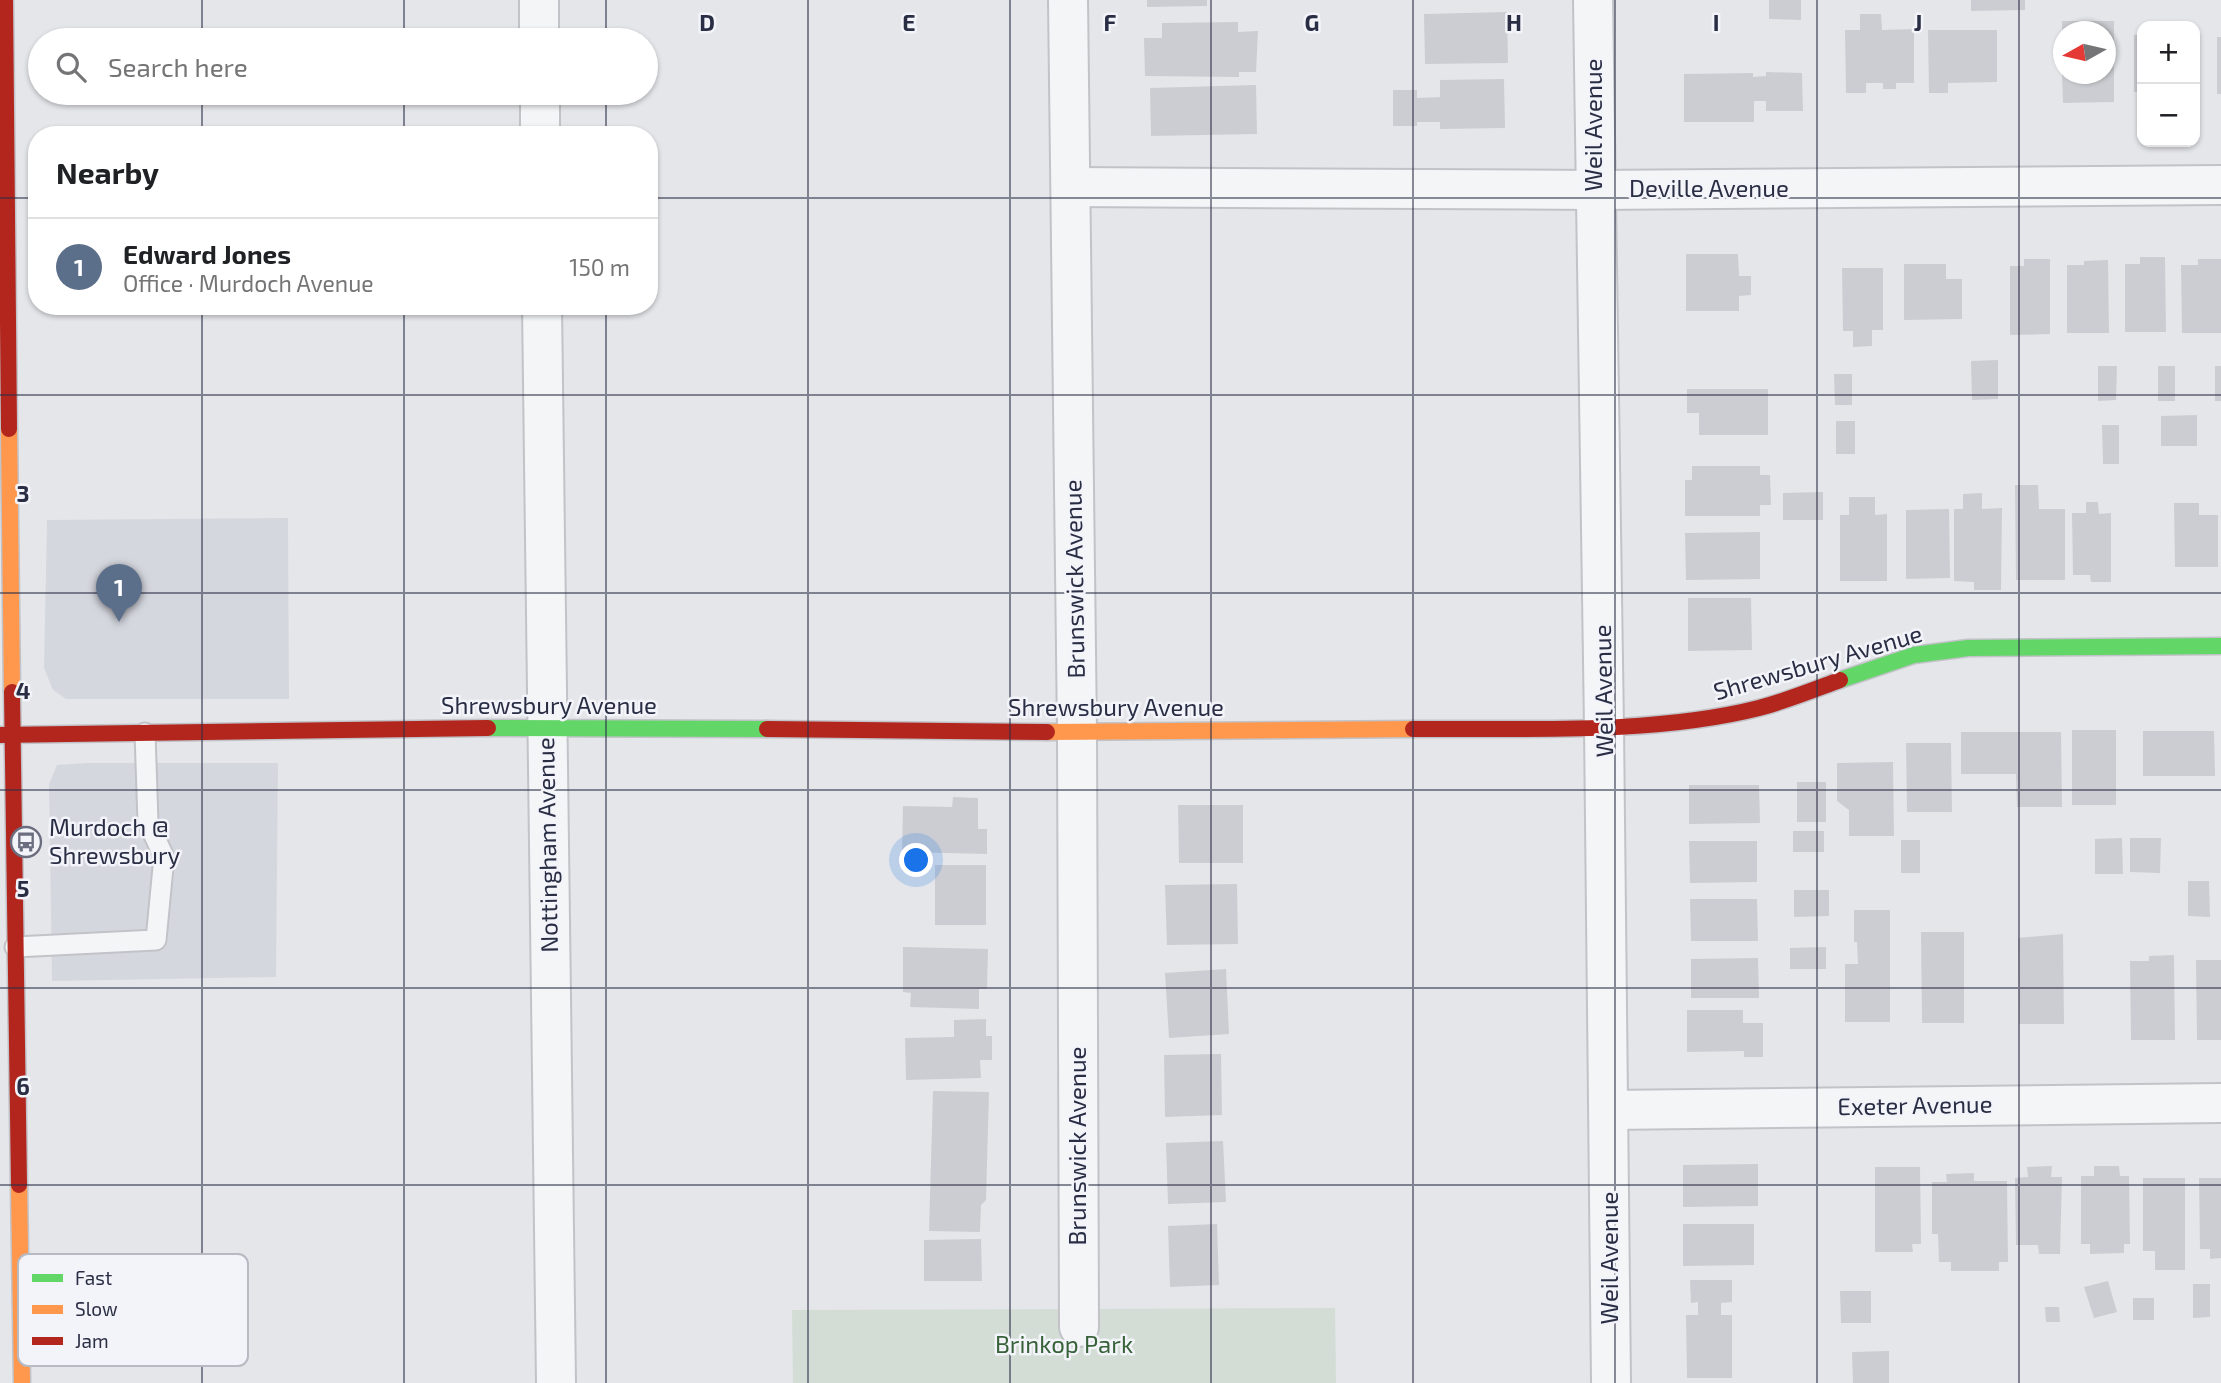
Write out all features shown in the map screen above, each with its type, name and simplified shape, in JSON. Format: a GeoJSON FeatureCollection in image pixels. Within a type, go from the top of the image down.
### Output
{"type":"FeatureCollection","features":[{"type":"Feature","properties":{"kind":"street"},"geometry":{"type":"LineString","coordinates":[[5,0],[6,735],[14,855],[20,1254]]}},
{"type":"Feature","properties":{"kind":"street"},"geometry":{"type":"LineString","coordinates":[[539,0],[540,28]]}},
{"type":"Feature","properties":{"kind":"street","name":"Brunswick Avenue"},"geometry":{"type":"LineString","coordinates":[[1068,0],[1077,732],[1079,1327]]}},
{"type":"Feature","properties":{"kind":"street","name":"Weil Avenue"},"geometry":{"type":"LineString","coordinates":[[1593,0],[1611,1383]]}},
{"type":"Feature","properties":{"kind":"street"},"geometry":{"type":"LineString","coordinates":[[540,105],[540,126]]}},
{"type":"Feature","properties":{"kind":"street","name":"Deville Avenue"},"geometry":{"type":"LineString","coordinates":[[1071,187],[1595,190],[2221,184]]}},
{"type":"Feature","properties":{"kind":"street","name":"Nottingham Avenue"},"geometry":{"type":"LineString","coordinates":[[542,315],[556,1383]]}},
{"type":"Feature","properties":{"kind":"street","name":"Shrewsbury Avenue"},"geometry":{"type":"LineString","coordinates":[[6,735],[546,727],[1077,732],[1604,727],[1701,719],[1760,708],[1914,656],[1968,648],[2221,646]]}},
{"type":"Feature","properties":{"kind":"street"},"geometry":{"type":"LineString","coordinates":[[0,838],[14,855]]}},
{"type":"Feature","properties":{"kind":"street","name":"Exeter Avenue"},"geometry":{"type":"LineString","coordinates":[[1609,1110],[2221,1103]]}},
{"type":"Feature","properties":{"kind":"lane"},"geometry":{"type":"LineString","coordinates":[[15,947],[156,940],[164,857],[148,822],[145,733]]}},
{"type":"Feature","properties":{"kind":"shaded area"},"geometry":{"type":"Polygon","coordinates":[[[288,518],[289,699],[66,699],[53,690],[44,668],[47,520],[288,518]]]}},
{"type":"Feature","properties":{"kind":"shaded area"},"geometry":{"type":"Polygon","coordinates":[[[278,763],[276,977],[52,981],[49,784],[57,765],[278,763]]]}},
{"type":"Feature","properties":{"kind":"green space","name":"Brinkop Park"},"geometry":{"type":"Polygon","coordinates":[[[1335,1308],[1336,1383],[793,1383],[792,1310],[1335,1308]]]}},
{"type":"Feature","properties":{"kind":"building"},"geometry":{"type":"Polygon","coordinates":[[[1147,0],[1207,0],[1207,6],[1147,7],[1147,0]]]}},
{"type":"Feature","properties":{"kind":"building"},"geometry":{"type":"Polygon","coordinates":[[[1769,0],[1801,0],[1801,20],[1769,19],[1769,0]]]}},
{"type":"Feature","properties":{"kind":"building"},"geometry":{"type":"Polygon","coordinates":[[[1971,0],[2025,0],[2025,10],[1971,11],[1971,0]]]}},
{"type":"Feature","properties":{"kind":"building"},"geometry":{"type":"Polygon","coordinates":[[[1507,12],[1508,63],[1425,64],[1424,14],[1507,12]]]}},
{"type":"Feature","properties":{"kind":"building"},"geometry":{"type":"Polygon","coordinates":[[[1860,14],[1881,14],[1882,30],[1914,29],[1914,83],[1896,83],[1896,89],[1883,89],[1883,83],[1866,83],[1866,93],[1846,93],[1845,30],[1860,30],[1860,14]]]}},
{"type":"Feature","properties":{"kind":"building"},"geometry":{"type":"Polygon","coordinates":[[[1238,22],[1238,32],[1258,31],[1256,72],[1239,72],[1239,77],[1145,76],[1144,38],[1162,38],[1162,23],[1238,22]]]}},
{"type":"Feature","properties":{"kind":"building"},"geometry":{"type":"Polygon","coordinates":[[[1928,30],[1997,30],[1997,82],[1948,83],[1948,93],[1929,93],[1928,30]]]}},
{"type":"Feature","properties":{"kind":"building"},"geometry":{"type":"Polygon","coordinates":[[[2134,35],[2137,35],[2137,92],[2134,92],[2134,35]]]}},
{"type":"Feature","properties":{"kind":"building"},"geometry":{"type":"Polygon","coordinates":[[[2217,37],[2221,37],[2221,94],[2217,94],[2217,37]]]}},
{"type":"Feature","properties":{"kind":"building"},"geometry":{"type":"Polygon","coordinates":[[[1766,72],[1802,73],[1803,111],[1766,111],[1766,101],[1754,101],[1754,122],[1684,122],[1684,74],[1753,73],[1753,77],[1766,76],[1766,72]]]}},
{"type":"Feature","properties":{"kind":"building"},"geometry":{"type":"Polygon","coordinates":[[[1504,79],[1505,128],[1440,129],[1440,122],[1393,126],[1393,90],[1417,90],[1417,98],[1440,97],[1440,80],[1504,79]]]}},
{"type":"Feature","properties":{"kind":"building"},"geometry":{"type":"Polygon","coordinates":[[[2062,84],[2114,84],[2114,102],[2063,103],[2062,84]]]}},
{"type":"Feature","properties":{"kind":"building"},"geometry":{"type":"Polygon","coordinates":[[[1256,85],[1257,134],[1151,136],[1150,88],[1256,85]]]}},
{"type":"Feature","properties":{"kind":"building"},"geometry":{"type":"Polygon","coordinates":[[[1686,254],[1738,254],[1739,276],[1751,276],[1751,295],[1739,296],[1739,311],[1686,311],[1686,254]]]}},
{"type":"Feature","properties":{"kind":"building"},"geometry":{"type":"Polygon","coordinates":[[[2140,257],[2165,257],[2166,332],[2125,332],[2125,264],[2140,264],[2140,257]]]}},
{"type":"Feature","properties":{"kind":"building"},"geometry":{"type":"Polygon","coordinates":[[[2024,259],[2050,259],[2050,334],[2010,335],[2010,266],[2024,266],[2024,259]]]}},
{"type":"Feature","properties":{"kind":"building"},"geometry":{"type":"Polygon","coordinates":[[[2198,259],[2221,259],[2221,333],[2182,333],[2181,265],[2198,265],[2198,259]]]}},
{"type":"Feature","properties":{"kind":"building"},"geometry":{"type":"Polygon","coordinates":[[[2108,260],[2109,333],[2067,333],[2067,265],[2108,260]]]}},
{"type":"Feature","properties":{"kind":"building"},"geometry":{"type":"Polygon","coordinates":[[[1904,264],[1946,264],[1946,279],[1962,279],[1962,319],[1904,320],[1904,264]]]}},
{"type":"Feature","properties":{"kind":"building"},"geometry":{"type":"Polygon","coordinates":[[[1842,268],[1883,268],[1883,330],[1872,330],[1872,346],[1853,347],[1853,331],[1843,331],[1842,268]]]}},
{"type":"Feature","properties":{"kind":"building"},"geometry":{"type":"Polygon","coordinates":[[[1998,360],[1998,399],[1972,400],[1971,361],[1998,360]]]}},
{"type":"Feature","properties":{"kind":"building"},"geometry":{"type":"Polygon","coordinates":[[[2098,366],[2117,366],[2116,400],[2098,401],[2098,366]]]}},
{"type":"Feature","properties":{"kind":"building"},"geometry":{"type":"Polygon","coordinates":[[[2158,366],[2175,366],[2175,401],[2158,401],[2158,366]]]}},
{"type":"Feature","properties":{"kind":"building"},"geometry":{"type":"Polygon","coordinates":[[[2215,366],[2221,366],[2221,401],[2215,401],[2215,366]]]}},
{"type":"Feature","properties":{"kind":"building"},"geometry":{"type":"Polygon","coordinates":[[[1834,374],[1852,374],[1852,405],[1835,405],[1834,374]]]}},
{"type":"Feature","properties":{"kind":"building"},"geometry":{"type":"Polygon","coordinates":[[[1687,389],[1768,389],[1768,435],[1699,435],[1699,413],[1687,413],[1687,389]]]}},
{"type":"Feature","properties":{"kind":"building"},"geometry":{"type":"Polygon","coordinates":[[[2197,415],[2197,446],[2161,446],[2161,416],[2197,415]]]}},
{"type":"Feature","properties":{"kind":"building"},"geometry":{"type":"Polygon","coordinates":[[[1836,421],[1855,421],[1855,454],[1836,454],[1836,421]]]}},
{"type":"Feature","properties":{"kind":"building"},"geometry":{"type":"Polygon","coordinates":[[[2102,425],[2119,425],[2119,464],[2103,464],[2102,425]]]}},
{"type":"Feature","properties":{"kind":"building"},"geometry":{"type":"Polygon","coordinates":[[[1692,466],[1760,466],[1760,475],[1770,475],[1771,505],[1760,505],[1760,516],[1685,516],[1685,480],[1692,480],[1692,466]]]}},
{"type":"Feature","properties":{"kind":"building"},"geometry":{"type":"Polygon","coordinates":[[[2015,485],[2038,485],[2039,509],[2065,509],[2065,580],[2016,580],[2015,485]]]}},
{"type":"Feature","properties":{"kind":"building"},"geometry":{"type":"Polygon","coordinates":[[[1823,492],[1823,520],[1783,520],[1783,493],[1823,492]]]}},
{"type":"Feature","properties":{"kind":"building"},"geometry":{"type":"Polygon","coordinates":[[[1982,493],[1982,509],[2002,508],[2001,590],[1974,590],[1974,582],[1954,581],[1954,509],[1963,509],[1963,494],[1982,493]]]}},
{"type":"Feature","properties":{"kind":"building"},"geometry":{"type":"Polygon","coordinates":[[[1849,497],[1875,497],[1875,515],[1887,514],[1887,581],[1840,581],[1840,515],[1849,515],[1849,497]]]}},
{"type":"Feature","properties":{"kind":"building"},"geometry":{"type":"Polygon","coordinates":[[[2086,502],[2098,502],[2099,514],[2111,513],[2111,582],[2091,582],[2090,575],[2073,575],[2072,513],[2086,513],[2086,502]]]}},
{"type":"Feature","properties":{"kind":"building"},"geometry":{"type":"Polygon","coordinates":[[[2174,503],[2199,503],[2199,515],[2218,515],[2218,567],[2175,567],[2174,503]]]}},
{"type":"Feature","properties":{"kind":"building"},"geometry":{"type":"Polygon","coordinates":[[[1949,509],[1950,578],[1906,579],[1906,510],[1949,509]]]}},
{"type":"Feature","properties":{"kind":"building"},"geometry":{"type":"Polygon","coordinates":[[[1760,532],[1760,579],[1686,580],[1685,533],[1760,532]]]}},
{"type":"Feature","properties":{"kind":"building"},"geometry":{"type":"Polygon","coordinates":[[[1688,598],[1751,598],[1752,650],[1688,651],[1688,598]]]}},
{"type":"Feature","properties":{"kind":"building"},"geometry":{"type":"Polygon","coordinates":[[[2072,730],[2116,730],[2116,805],[2072,805],[2072,730]]]}},
{"type":"Feature","properties":{"kind":"building"},"geometry":{"type":"Polygon","coordinates":[[[2143,731],[2214,731],[2215,776],[2143,776],[2143,731]]]}},
{"type":"Feature","properties":{"kind":"building"},"geometry":{"type":"Polygon","coordinates":[[[1961,732],[2061,732],[2062,807],[2017,807],[2016,774],[1961,774],[1961,732]]]}},
{"type":"Feature","properties":{"kind":"building"},"geometry":{"type":"Polygon","coordinates":[[[1906,743],[1951,743],[1952,812],[1907,812],[1906,743]]]}},
{"type":"Feature","properties":{"kind":"building"},"geometry":{"type":"Polygon","coordinates":[[[1893,762],[1894,836],[1849,836],[1849,810],[1837,801],[1837,763],[1893,762]]]}},
{"type":"Feature","properties":{"kind":"building"},"geometry":{"type":"Polygon","coordinates":[[[1797,782],[1826,782],[1826,822],[1797,822],[1797,782]]]}},
{"type":"Feature","properties":{"kind":"building"},"geometry":{"type":"Polygon","coordinates":[[[1689,785],[1759,785],[1760,823],[1689,824],[1689,785]]]}},
{"type":"Feature","properties":{"kind":"building"},"geometry":{"type":"Polygon","coordinates":[[[953,797],[978,798],[978,829],[987,829],[987,854],[902,852],[903,806],[952,807],[953,797]]]}},
{"type":"Feature","properties":{"kind":"building"},"geometry":{"type":"Polygon","coordinates":[[[1178,805],[1243,805],[1243,863],[1179,863],[1178,805]]]}},
{"type":"Feature","properties":{"kind":"building"},"geometry":{"type":"Polygon","coordinates":[[[1793,831],[1824,831],[1824,852],[1793,852],[1793,831]]]}},
{"type":"Feature","properties":{"kind":"building"},"geometry":{"type":"Polygon","coordinates":[[[2122,838],[2123,874],[2095,874],[2095,839],[2122,838]]]}},
{"type":"Feature","properties":{"kind":"building"},"geometry":{"type":"Polygon","coordinates":[[[2130,838],[2161,838],[2160,873],[2130,872],[2130,838]]]}},
{"type":"Feature","properties":{"kind":"building"},"geometry":{"type":"Polygon","coordinates":[[[1901,840],[1920,840],[1920,873],[1901,873],[1901,840]]]}},
{"type":"Feature","properties":{"kind":"building"},"geometry":{"type":"Polygon","coordinates":[[[1689,841],[1757,841],[1757,882],[1690,883],[1689,841]]]}},
{"type":"Feature","properties":{"kind":"building"},"geometry":{"type":"Polygon","coordinates":[[[935,865],[986,865],[986,925],[935,925],[935,865]]]}},
{"type":"Feature","properties":{"kind":"building"},"geometry":{"type":"Polygon","coordinates":[[[2188,881],[2209,881],[2210,917],[2188,916],[2188,881]]]}},
{"type":"Feature","properties":{"kind":"building"},"geometry":{"type":"Polygon","coordinates":[[[1237,884],[1238,944],[1167,945],[1165,885],[1237,884]]]}},
{"type":"Feature","properties":{"kind":"building"},"geometry":{"type":"Polygon","coordinates":[[[1794,890],[1829,890],[1829,916],[1794,917],[1794,890]]]}},
{"type":"Feature","properties":{"kind":"building"},"geometry":{"type":"Polygon","coordinates":[[[1690,899],[1757,899],[1758,941],[1691,941],[1690,899]]]}},
{"type":"Feature","properties":{"kind":"building"},"geometry":{"type":"Polygon","coordinates":[[[1854,910],[1890,910],[1890,1022],[1845,1022],[1845,964],[1858,964],[1857,942],[1854,942],[1854,910]]]}},
{"type":"Feature","properties":{"kind":"building"},"geometry":{"type":"Polygon","coordinates":[[[1921,932],[1964,932],[1964,1023],[1922,1023],[1921,932]]]}},
{"type":"Feature","properties":{"kind":"building"},"geometry":{"type":"Polygon","coordinates":[[[2063,934],[2064,1024],[2019,1024],[2018,938],[2063,934]]]}},
{"type":"Feature","properties":{"kind":"building"},"geometry":{"type":"Polygon","coordinates":[[[903,947],[988,949],[987,989],[979,989],[979,1009],[910,1007],[911,993],[903,992],[903,947]]]}},
{"type":"Feature","properties":{"kind":"building"},"geometry":{"type":"Polygon","coordinates":[[[1826,947],[1826,969],[1790,969],[1790,948],[1826,947]]]}},
{"type":"Feature","properties":{"kind":"building"},"geometry":{"type":"Polygon","coordinates":[[[2174,955],[2175,1040],[2131,1040],[2130,961],[2149,961],[2149,956],[2174,955]]]}},
{"type":"Feature","properties":{"kind":"building"},"geometry":{"type":"Polygon","coordinates":[[[1758,958],[1759,998],[1691,998],[1691,959],[1758,958]]]}},
{"type":"Feature","properties":{"kind":"building"},"geometry":{"type":"Polygon","coordinates":[[[2196,960],[2221,960],[2221,1040],[2197,1040],[2196,960]]]}},
{"type":"Feature","properties":{"kind":"building"},"geometry":{"type":"Polygon","coordinates":[[[1226,969],[1229,1034],[1169,1038],[1165,973],[1226,969]]]}},
{"type":"Feature","properties":{"kind":"building"},"geometry":{"type":"Polygon","coordinates":[[[1687,1010],[1743,1010],[1743,1023],[1763,1023],[1763,1057],[1744,1057],[1744,1051],[1687,1052],[1687,1010]]]}},
{"type":"Feature","properties":{"kind":"building"},"geometry":{"type":"Polygon","coordinates":[[[986,1019],[986,1036],[992,1036],[992,1060],[980,1060],[981,1078],[906,1080],[905,1038],[954,1037],[954,1020],[986,1019]]]}},
{"type":"Feature","properties":{"kind":"building"},"geometry":{"type":"Polygon","coordinates":[[[1221,1054],[1222,1115],[1165,1117],[1164,1055],[1221,1054]]]}},
{"type":"Feature","properties":{"kind":"building"},"geometry":{"type":"Polygon","coordinates":[[[933,1091],[989,1092],[986,1200],[981,1205],[980,1232],[929,1231],[933,1091]]]}},
{"type":"Feature","properties":{"kind":"building"},"geometry":{"type":"Polygon","coordinates":[[[1223,1141],[1226,1202],[1168,1204],[1166,1143],[1223,1141]]]}},
{"type":"Feature","properties":{"kind":"building"},"geometry":{"type":"Polygon","coordinates":[[[1758,1164],[1758,1206],[1683,1207],[1683,1165],[1758,1164]]]}},
{"type":"Feature","properties":{"kind":"building"},"geometry":{"type":"Polygon","coordinates":[[[2052,1166],[2051,1177],[2062,1177],[2060,1254],[2039,1254],[2038,1245],[2016,1245],[2015,1178],[2028,1177],[2027,1167],[2052,1166]]]}},
{"type":"Feature","properties":{"kind":"building"},"geometry":{"type":"Polygon","coordinates":[[[2094,1166],[2119,1166],[2120,1176],[2129,1176],[2130,1244],[2124,1244],[2124,1253],[2090,1254],[2090,1244],[2081,1244],[2081,1176],[2094,1176],[2094,1166]]]}},
{"type":"Feature","properties":{"kind":"building"},"geometry":{"type":"Polygon","coordinates":[[[1875,1167],[1920,1167],[1921,1244],[1912,1244],[1913,1252],[1875,1252],[1875,1167]]]}},
{"type":"Feature","properties":{"kind":"building"},"geometry":{"type":"Polygon","coordinates":[[[1974,1173],[1974,1181],[2007,1181],[2008,1262],[1999,1262],[1999,1271],[1951,1271],[1951,1262],[1939,1262],[1938,1234],[1932,1234],[1932,1182],[1947,1182],[1946,1174],[1974,1173]]]}},
{"type":"Feature","properties":{"kind":"building"},"geometry":{"type":"Polygon","coordinates":[[[2143,1178],[2185,1178],[2185,1270],[2155,1270],[2155,1251],[2143,1251],[2143,1178]]]}},
{"type":"Feature","properties":{"kind":"building"},"geometry":{"type":"Polygon","coordinates":[[[2199,1178],[2221,1178],[2221,1258],[2210,1259],[2210,1249],[2200,1249],[2199,1178]]]}},
{"type":"Feature","properties":{"kind":"building"},"geometry":{"type":"Polygon","coordinates":[[[1217,1224],[1219,1285],[1170,1287],[1168,1226],[1217,1224]]]}},
{"type":"Feature","properties":{"kind":"building"},"geometry":{"type":"Polygon","coordinates":[[[1683,1224],[1754,1224],[1754,1265],[1683,1266],[1683,1224]]]}},
{"type":"Feature","properties":{"kind":"building"},"geometry":{"type":"Polygon","coordinates":[[[981,1239],[982,1281],[924,1281],[924,1240],[981,1239]]]}},
{"type":"Feature","properties":{"kind":"building"},"geometry":{"type":"Polygon","coordinates":[[[1690,1280],[1732,1280],[1732,1302],[1721,1303],[1721,1315],[1732,1315],[1732,1378],[1687,1378],[1686,1315],[1698,1315],[1698,1302],[1691,1303],[1690,1280]]]}},
{"type":"Feature","properties":{"kind":"building"},"geometry":{"type":"Polygon","coordinates":[[[2108,1281],[2117,1312],[2094,1318],[2084,1287],[2108,1281]]]}},
{"type":"Feature","properties":{"kind":"building"},"geometry":{"type":"Polygon","coordinates":[[[2193,1284],[2210,1284],[2210,1317],[2193,1318],[2193,1284]]]}},
{"type":"Feature","properties":{"kind":"building"},"geometry":{"type":"Polygon","coordinates":[[[1840,1291],[1871,1291],[1871,1323],[1841,1323],[1840,1291]]]}},
{"type":"Feature","properties":{"kind":"building"},"geometry":{"type":"Polygon","coordinates":[[[2133,1298],[2154,1298],[2154,1320],[2133,1320],[2133,1298]]]}},
{"type":"Feature","properties":{"kind":"building"},"geometry":{"type":"Polygon","coordinates":[[[2045,1307],[2059,1307],[2060,1322],[2046,1322],[2045,1307]]]}},
{"type":"Feature","properties":{"kind":"building"},"geometry":{"type":"Polygon","coordinates":[[[1889,1351],[1889,1383],[1853,1383],[1852,1352],[1889,1351]]]}},
{"type":"Feature","properties":{"kind":"traffic: fast"},"geometry":{"type":"LineString","coordinates":[[1840,680],[1914,655],[1968,648],[2221,646]]}},
{"type":"Feature","properties":{"kind":"traffic: fast"},"geometry":{"type":"LineString","coordinates":[[488,728],[767,729]]}},
{"type":"Feature","properties":{"kind":"traffic: slow"},"geometry":{"type":"LineString","coordinates":[[9,429],[12,692]]}},
{"type":"Feature","properties":{"kind":"traffic: slow"},"geometry":{"type":"LineString","coordinates":[[1047,732],[1413,729]]}},
{"type":"Feature","properties":{"kind":"traffic: slow"},"geometry":{"type":"LineString","coordinates":[[19,1185],[20,1254]]}},
{"type":"Feature","properties":{"kind":"traffic: slow"},"geometry":{"type":"LineString","coordinates":[[22,1366],[22,1383]]}},
{"type":"Feature","properties":{"kind":"traffic: jam"},"geometry":{"type":"LineString","coordinates":[[5,0],[9,429]]}},
{"type":"Feature","properties":{"kind":"traffic: jam"},"geometry":{"type":"LineString","coordinates":[[1413,729],[1587,728],[1675,723],[1759,708],[1840,680]]}},
{"type":"Feature","properties":{"kind":"traffic: jam"},"geometry":{"type":"LineString","coordinates":[[12,692],[19,1185]]}},
{"type":"Feature","properties":{"kind":"traffic: jam"},"geometry":{"type":"LineString","coordinates":[[0,735],[488,728]]}},
{"type":"Feature","properties":{"kind":"traffic: jam"},"geometry":{"type":"LineString","coordinates":[[767,729],[1047,732]]}},
{"type":"Feature","properties":{"kind":"place","name":"Edward Jones"},"geometry":{"type":"Point","coordinates":[119,622]}},
{"type":"Feature","properties":{"kind":"place","name":"Murdoch @ Shrewsbury"},"geometry":{"type":"Point","coordinates":[26,842]}}]}
